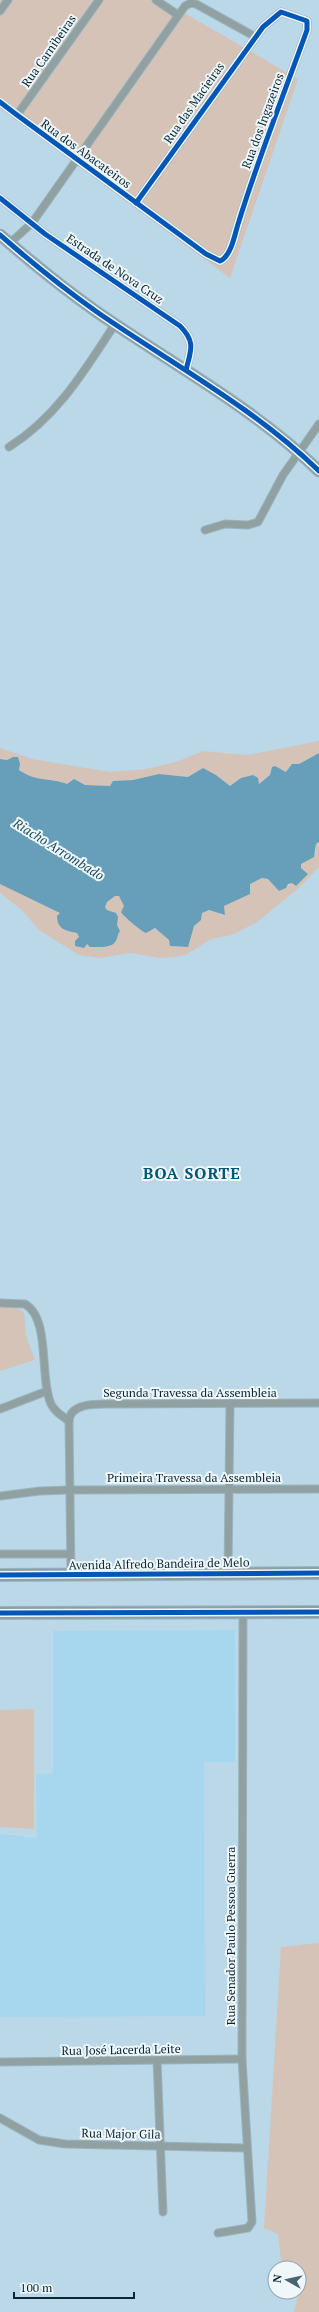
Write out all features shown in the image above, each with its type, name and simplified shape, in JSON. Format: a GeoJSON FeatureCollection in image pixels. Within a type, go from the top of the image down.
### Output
{"type":"FeatureCollection","features":[{"type":"Feature","properties":{"kind":"highway","name":"Avenida Alfredo Bandeira de Melo"},"geometry":{"type":"LineString","coordinates":[[0,1575],[319,1573]]}},
{"type":"Feature","properties":{"kind":"highway"},"geometry":{"type":"LineString","coordinates":[[0,1613],[319,1612]]}},
{"type":"Feature","properties":{"kind":"main road"},"geometry":{"type":"LineString","coordinates":[[0,234],[63,286],[115,324],[186,370],[270,428],[319,470]]}},
{"type":"Feature","properties":{"kind":"street"},"geometry":{"type":"LineString","coordinates":[[0,12],[8,0]]}},
{"type":"Feature","properties":{"kind":"street","name":"Rua Carnibeiras"},"geometry":{"type":"LineString","coordinates":[[17,115],[99,0]]}},
{"type":"Feature","properties":{"kind":"street"},"geometry":{"type":"LineString","coordinates":[[156,0],[178,15]]}},
{"type":"Feature","properties":{"kind":"street"},"geometry":{"type":"LineString","coordinates":[[10,243],[32,223],[178,15],[187,5],[194,4],[254,36]]}},
{"type":"Feature","properties":{"kind":"street","name":"Rua dos Ingazeiros"},"geometry":{"type":"LineString","coordinates":[[220,261],[225,258],[231,246],[308,28],[306,21],[285,12],[280,12],[272,18]]}},
{"type":"Feature","properties":{"kind":"street","name":"Rua das Macieiras"},"geometry":{"type":"LineString","coordinates":[[136,203],[254,36],[272,18]]}},
{"type":"Feature","properties":{"kind":"street","name":"Rua dos Abacateiros"},"geometry":{"type":"LineString","coordinates":[[0,102],[210,257],[220,261]]}},
{"type":"Feature","properties":{"kind":"street","name":"Estrada de Nova Cruz"},"geometry":{"type":"LineString","coordinates":[[0,198],[32,223],[180,326],[189,336],[192,343],[186,370]]}},
{"type":"Feature","properties":{"kind":"street"},"geometry":{"type":"LineString","coordinates":[[9,447],[40,424],[67,394],[115,324]]}},
{"type":"Feature","properties":{"kind":"street"},"geometry":{"type":"LineString","coordinates":[[205,530],[225,524],[248,525],[258,522],[283,475],[319,424]]}},
{"type":"Feature","properties":{"kind":"street"},"geometry":{"type":"LineString","coordinates":[[0,1303],[25,1304],[35,1314],[41,1336],[47,1391],[55,1410],[69,1421],[70,1575]]}},
{"type":"Feature","properties":{"kind":"street"},"geometry":{"type":"LineString","coordinates":[[0,1409],[47,1391]]}},
{"type":"Feature","properties":{"kind":"street"},"geometry":{"type":"LineString","coordinates":[[228,1573],[230,1403]]}},
{"type":"Feature","properties":{"kind":"street","name":"Segunda Travessa da Assembleia"},"geometry":{"type":"LineString","coordinates":[[69,1421],[69,1416],[74,1410],[89,1405],[319,1403]]}},
{"type":"Feature","properties":{"kind":"street","name":"Primeira Travessa da Assembleia"},"geometry":{"type":"LineString","coordinates":[[0,1496],[40,1490],[319,1489]]}},
{"type":"Feature","properties":{"kind":"street"},"geometry":{"type":"LineString","coordinates":[[0,1554],[70,1554]]}},
{"type":"Feature","properties":{"kind":"street","name":"Rua Senador Paulo Pessoa Guerra"},"geometry":{"type":"LineString","coordinates":[[218,2233],[248,2228],[251,2225],[252,2211],[242,2059],[243,1613]]}},
{"type":"Feature","properties":{"kind":"street","name":"Rua José Lacerda Leite"},"geometry":{"type":"LineString","coordinates":[[0,2062],[242,2059]]}},
{"type":"Feature","properties":{"kind":"street"},"geometry":{"type":"LineString","coordinates":[[157,2060],[162,2145],[163,2212]]}},
{"type":"Feature","properties":{"kind":"street","name":"Rua Major Gila"},"geometry":{"type":"LineString","coordinates":[[0,2118],[27,2135],[48,2142],[247,2148]]}},
{"type":"Feature","properties":{"kind":"shaded area"},"geometry":{"type":"Polygon","coordinates":[[[0,0],[162,0],[298,79],[230,278],[0,108],[0,0]]]}},
{"type":"Feature","properties":{"kind":"shaded area"},"geometry":{"type":"Polygon","coordinates":[[[319,741],[319,753],[299,764],[292,764],[286,772],[282,769],[272,767],[270,775],[258,784],[241,778],[230,786],[216,775],[203,768],[188,777],[159,774],[133,780],[113,781],[111,786],[85,785],[74,779],[67,784],[58,781],[30,777],[18,767],[13,757],[7,760],[0,759],[0,748],[32,759],[110,772],[146,769],[176,762],[203,751],[247,755],[319,741]]]}},
{"type":"Feature","properties":{"kind":"shaded area"},"geometry":{"type":"Polygon","coordinates":[[[319,842],[319,867],[301,886],[257,922],[232,935],[211,939],[186,955],[174,957],[159,958],[131,953],[100,958],[79,955],[39,930],[22,910],[0,893],[0,884],[40,901],[60,913],[57,916],[57,920],[63,929],[77,933],[85,943],[107,946],[117,939],[117,920],[112,911],[107,910],[105,907],[107,902],[115,895],[119,896],[124,906],[124,917],[138,927],[159,930],[175,947],[187,947],[194,925],[197,924],[202,913],[212,911],[217,912],[222,916],[223,906],[251,889],[250,884],[262,878],[268,879],[279,891],[292,883],[296,886],[305,870],[301,868],[301,864],[316,853],[316,844],[319,842]]]}},
{"type":"Feature","properties":{"kind":"shaded area"},"geometry":{"type":"Polygon","coordinates":[[[11,1306],[24,1312],[26,1336],[35,1360],[0,1371],[0,1307],[11,1306]]]}},
{"type":"Feature","properties":{"kind":"shaded area"},"geometry":{"type":"Polygon","coordinates":[[[235,1630],[235,1762],[204,1762],[205,2016],[0,2017],[0,1834],[37,1838],[36,1774],[53,1773],[53,1631],[235,1630]]]}},
{"type":"Feature","properties":{"kind":"shaded area"},"geometry":{"type":"Polygon","coordinates":[[[34,1709],[34,1829],[0,1827],[0,1710],[34,1709]]]}},
{"type":"Feature","properties":{"kind":"shaded area"},"geometry":{"type":"Polygon","coordinates":[[[319,1943],[319,2312],[294,2312],[297,2300],[307,2300],[307,2260],[281,2260],[278,2234],[264,2228],[281,1947],[319,1943]]]}},
{"type":"Feature","properties":{"kind":"water","name":"Riacho Arrombado"},"geometry":{"type":"Polygon","coordinates":[[[319,753],[319,842],[316,844],[314,857],[301,864],[301,868],[308,874],[296,886],[292,883],[288,884],[286,888],[279,891],[268,879],[262,878],[250,884],[250,894],[224,906],[225,915],[209,910],[202,913],[201,920],[194,926],[188,947],[170,946],[169,940],[155,928],[146,933],[140,929],[122,914],[121,912],[124,906],[119,896],[115,896],[107,902],[105,907],[107,910],[116,913],[118,917],[117,925],[120,931],[116,941],[107,946],[90,947],[87,944],[84,948],[75,946],[75,941],[79,937],[77,933],[60,927],[57,916],[60,913],[0,884],[0,759],[7,760],[13,757],[18,757],[20,764],[19,770],[26,774],[32,777],[67,784],[74,779],[85,785],[110,786],[113,781],[133,780],[159,774],[188,777],[203,768],[216,775],[230,786],[241,778],[253,775],[258,778],[259,784],[270,775],[272,767],[275,766],[286,772],[292,764],[299,764],[319,753]]]}},
{"type":"Feature","properties":{"kind":"cycle path"},"geometry":{"type":"LineString","coordinates":[[0,102],[17,115],[206,254],[220,261],[230,249],[255,173],[307,30],[307,21],[281,12],[263,27],[136,203]]}},
{"type":"Feature","properties":{"kind":"cycle path"},"geometry":{"type":"LineString","coordinates":[[0,198],[45,234],[180,326],[188,337],[191,346],[191,352],[186,370]]}},
{"type":"Feature","properties":{"kind":"cycle path"},"geometry":{"type":"LineString","coordinates":[[0,235],[47,275],[97,312],[240,406],[294,448],[319,471]]}},
{"type":"Feature","properties":{"kind":"cycle path"},"geometry":{"type":"LineString","coordinates":[[0,1575],[319,1573]]}},
{"type":"Feature","properties":{"kind":"cycle path"},"geometry":{"type":"LineString","coordinates":[[0,1613],[319,1612]]}},
{"type":"Feature","properties":{"kind":"district","name":"BOA SORTE"},"geometry":{"type":"Point","coordinates":[192,1173]}}]}
